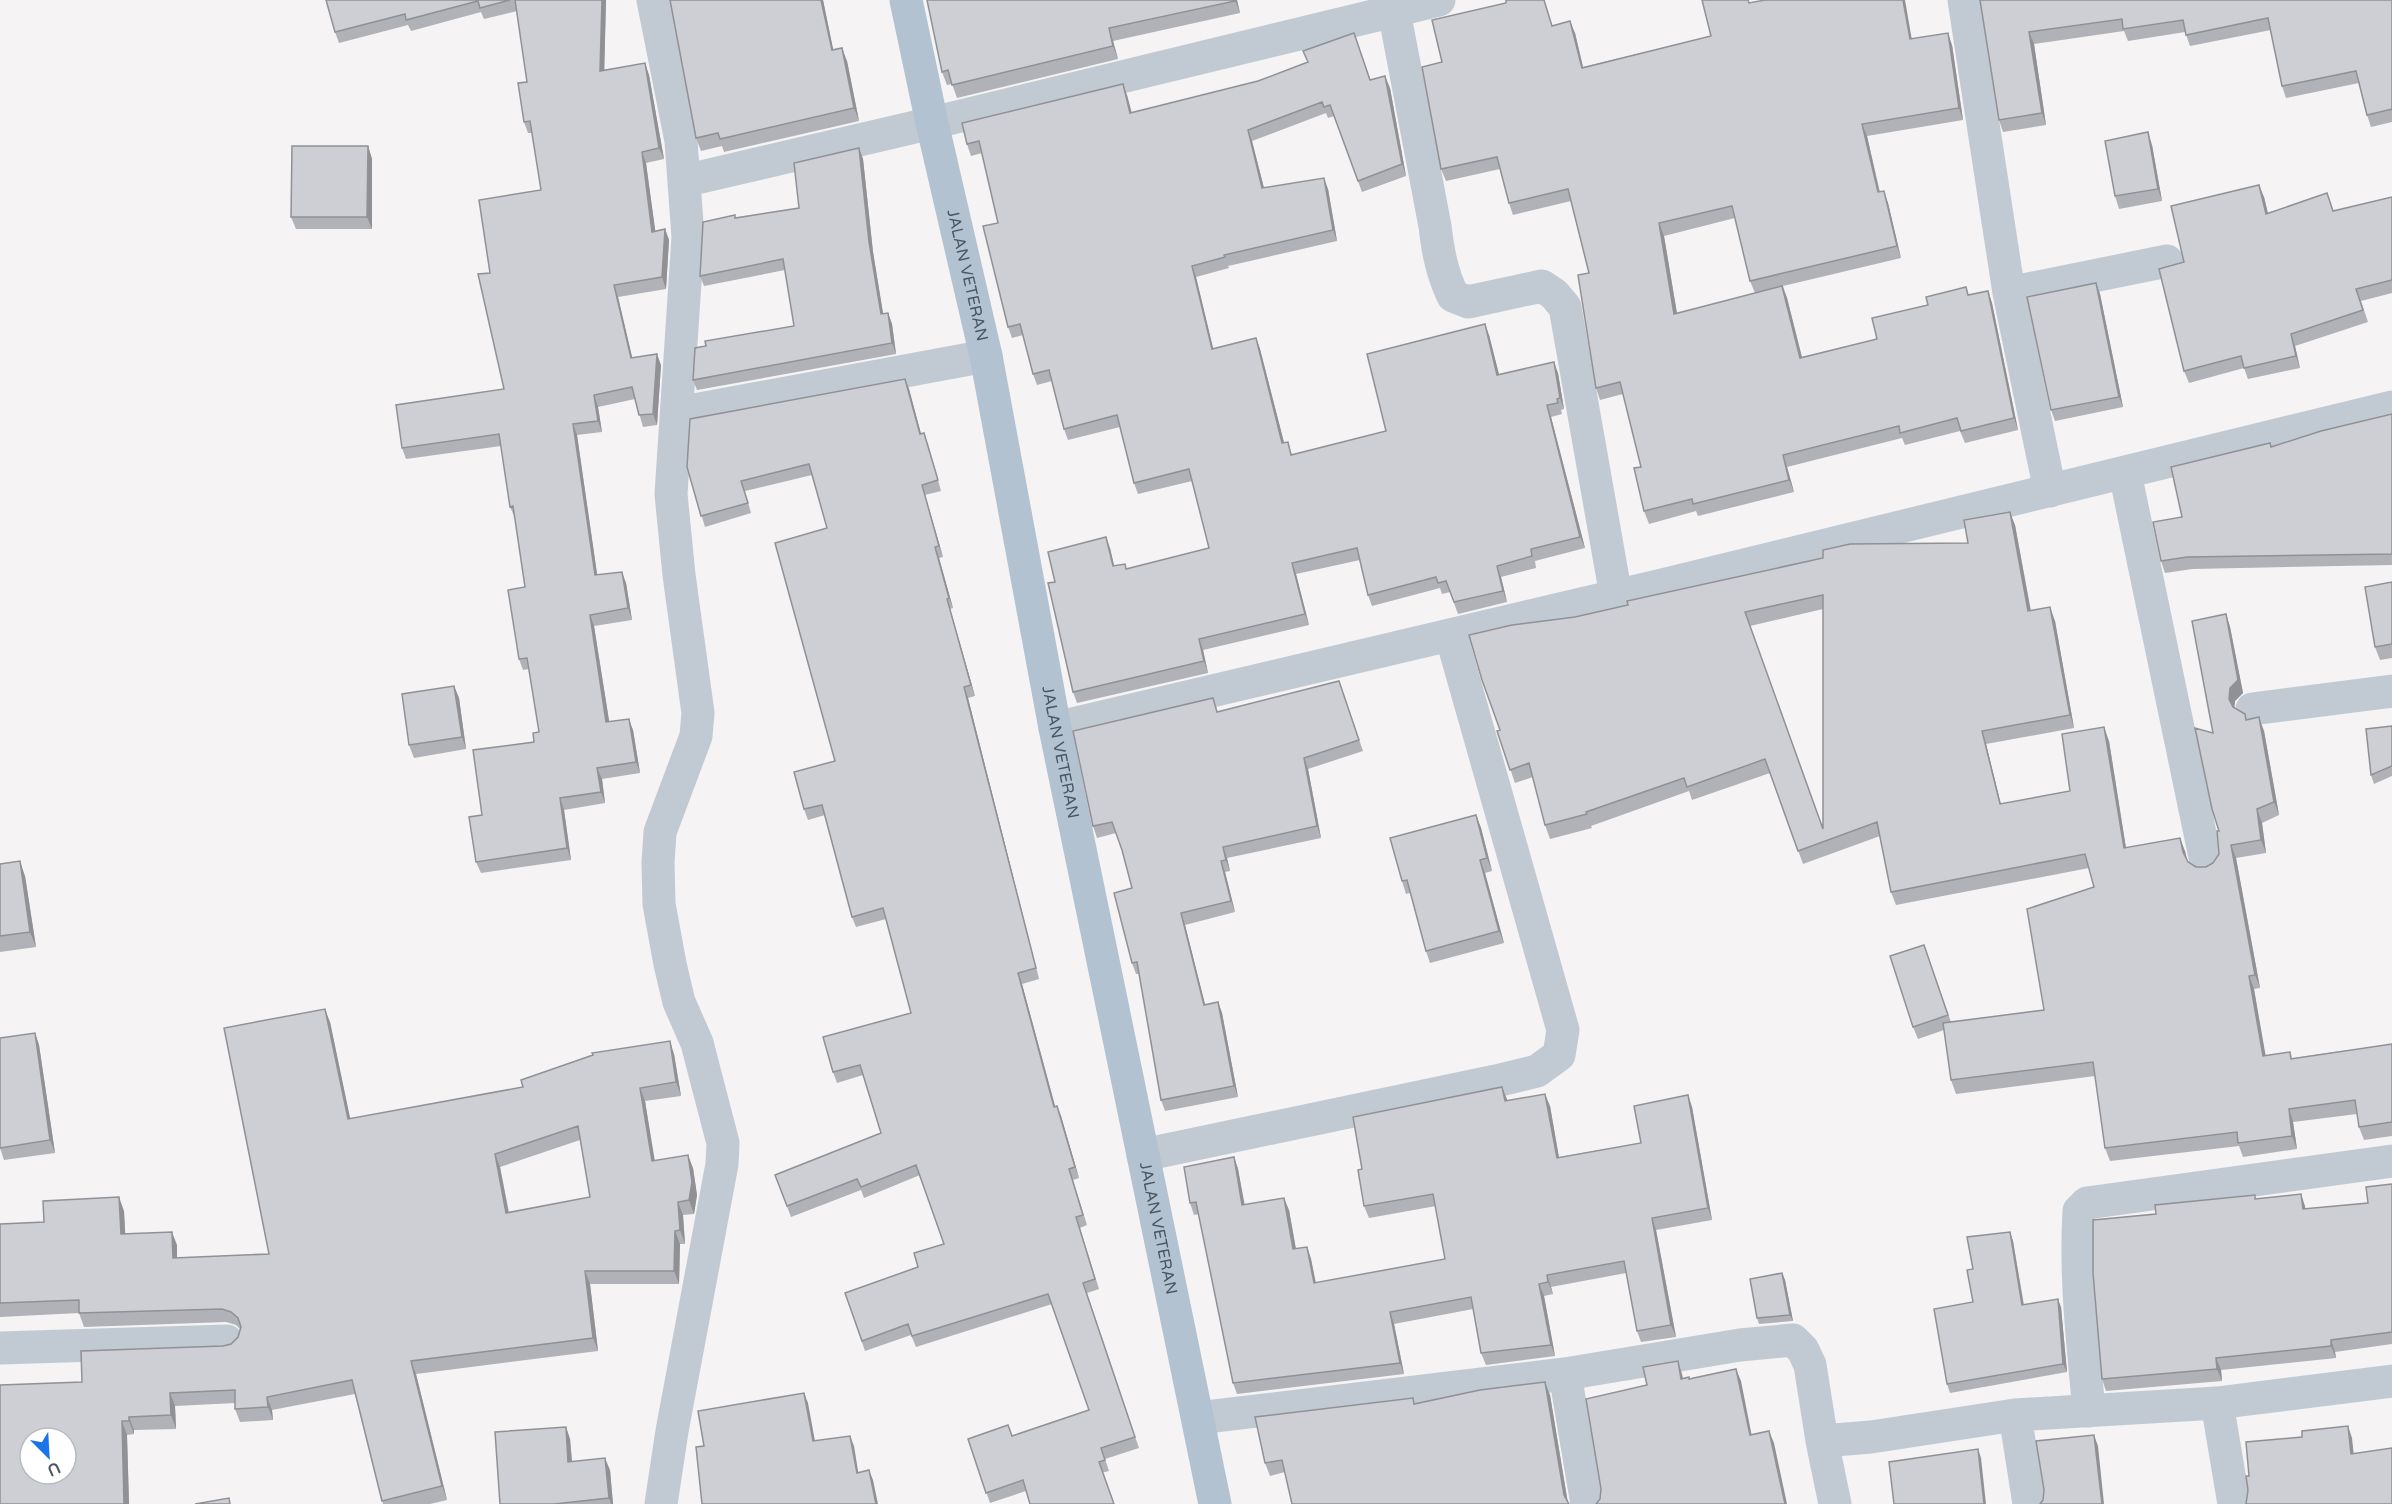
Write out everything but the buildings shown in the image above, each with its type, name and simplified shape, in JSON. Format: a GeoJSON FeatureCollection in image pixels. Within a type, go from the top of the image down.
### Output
{"type":"FeatureCollection","features":[{"type":"Feature","properties":{"kind":"main road","name":"JALAN VETERAN"},"geometry":{"type":"LineString","coordinates":[[906,0],[986,356],[1055,728],[1215,1504]]}},
{"type":"Feature","properties":{"kind":"street"},"geometry":{"type":"LineString","coordinates":[[653,0],[681,141],[688,237],[693,411],[671,495],[679,575],[698,713],[696,736],[660,832],[659,903],[679,1002],[697,1043],[723,1143],[715,1204],[672,1431],[661,1504]]}},
{"type":"Feature","properties":{"kind":"street"},"geometry":{"type":"LineString","coordinates":[[684,180],[932,123],[1439,0]]}},
{"type":"Feature","properties":{"kind":"street"},"geometry":{"type":"LineString","coordinates":[[1964,0],[2009,293],[2050,491]]}},
{"type":"Feature","properties":{"kind":"street"},"geometry":{"type":"LineString","coordinates":[[1394,11],[1435,226],[1438,253],[1445,279],[1453,296],[1468,302],[1542,286],[1554,294],[1565,307],[1616,596]]}},
{"type":"Feature","properties":{"kind":"street"},"geometry":{"type":"LineString","coordinates":[[2009,293],[2167,261]]}},
{"type":"Feature","properties":{"kind":"street"},"geometry":{"type":"LineString","coordinates":[[693,411],[986,356]]}},
{"type":"Feature","properties":{"kind":"street"},"geometry":{"type":"LineString","coordinates":[[1055,728],[1616,596],[2392,407]]}},
{"type":"Feature","properties":{"kind":"street"},"geometry":{"type":"LineString","coordinates":[[2125,473],[2206,862]]}},
{"type":"Feature","properties":{"kind":"street"},"geometry":{"type":"LineString","coordinates":[[1143,1155],[1496,1081],[1537,1071],[1559,1055],[1563,1030],[1451,634]]}},
{"type":"Feature","properties":{"kind":"street"},"geometry":{"type":"LineString","coordinates":[[2253,709],[2392,691]]}},
{"type":"Feature","properties":{"kind":"street"},"geometry":{"type":"LineString","coordinates":[[2090,1411],[2078,1286],[2079,1211],[2087,1203],[2392,1161]]}},
{"type":"Feature","properties":{"kind":"street"},"geometry":{"type":"LineString","coordinates":[[1198,1418],[1565,1374],[1740,1345],[1793,1340],[1803,1350],[1810,1365],[1835,1504]]}},
{"type":"Feature","properties":{"kind":"street"},"geometry":{"type":"LineString","coordinates":[[0,1348],[227,1341]]}},
{"type":"Feature","properties":{"kind":"street"},"geometry":{"type":"LineString","coordinates":[[1565,1374],[1587,1504]]}},
{"type":"Feature","properties":{"kind":"street"},"geometry":{"type":"LineString","coordinates":[[1822,1441],[1871,1437],[2015,1415],[2217,1403],[2392,1381]]}},
{"type":"Feature","properties":{"kind":"street"},"geometry":{"type":"LineString","coordinates":[[2217,1403],[2234,1504]]}},
{"type":"Feature","properties":{"kind":"street"},"geometry":{"type":"LineString","coordinates":[[2015,1415],[2029,1504]]}}]}
